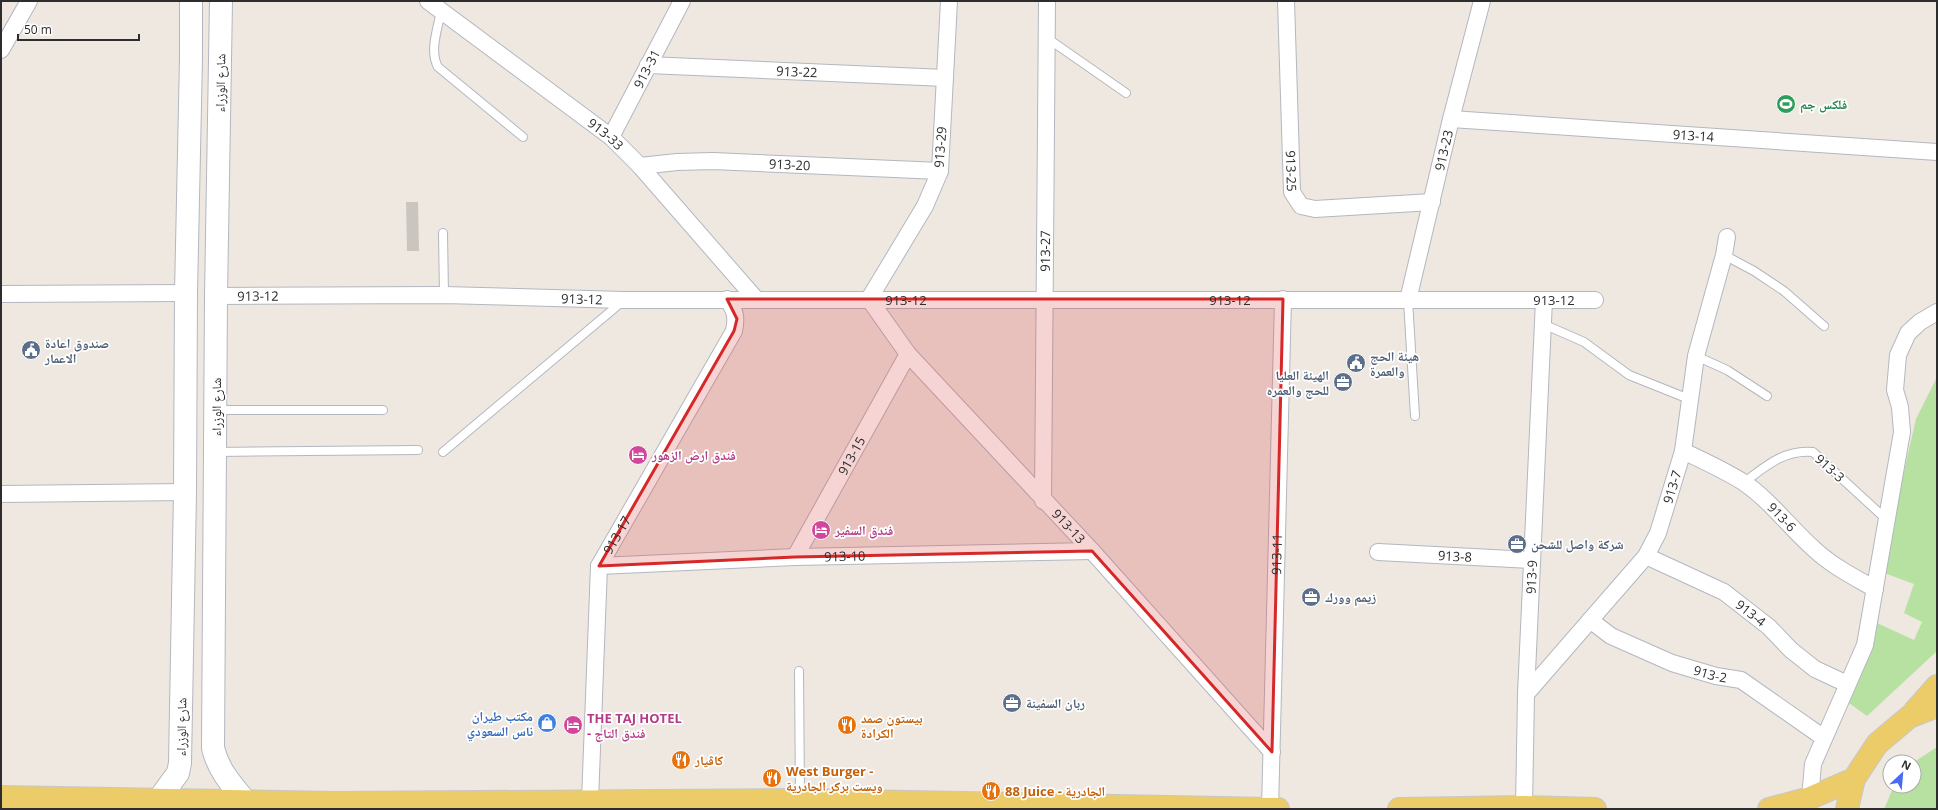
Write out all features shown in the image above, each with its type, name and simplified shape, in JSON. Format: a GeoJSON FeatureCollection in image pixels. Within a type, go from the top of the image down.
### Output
{"type":"FeatureCollection","features":[{"type":"Feature","properties":{"kind":"main road"},"geometry":{"type":"LineString","coordinates":[[1847,809],[1854,779],[1877,744],[1909,717],[1937,686]]}},
{"type":"Feature","properties":{"kind":"main road"},"geometry":{"type":"LineString","coordinates":[[1909,717],[1937,706]]}},
{"type":"Feature","properties":{"kind":"main road"},"geometry":{"type":"LineString","coordinates":[[1769,809],[1810,798],[1854,779]]}},
{"type":"Feature","properties":{"kind":"main road"},"geometry":{"type":"LineString","coordinates":[[1,797],[159,799],[334,806],[590,801],[800,800],[1278,809]]}},
{"type":"Feature","properties":{"kind":"main road"},"geometry":{"type":"LineString","coordinates":[[1399,809],[1524,807],[1595,809]]}},
{"type":"Feature","properties":{"kind":"street"},"geometry":{"type":"LineString","coordinates":[[1,50],[29,1]]}},
{"type":"Feature","properties":{"kind":"street","name":"شارع الوزراء"},"geometry":{"type":"LineString","coordinates":[[159,799],[178,773],[180,763],[185,492],[184,450],[186,293],[192,58],[191,1]]}},
{"type":"Feature","properties":{"kind":"street","name":"شارع الوزراء"},"geometry":{"type":"LineString","coordinates":[[221,1],[216,296],[213,748],[221,771],[246,802]]}},
{"type":"Feature","properties":{"kind":"street","name":"913-33"},"geometry":{"type":"LineString","coordinates":[[428,1],[611,137],[640,166],[755,298]]}},
{"type":"Feature","properties":{"kind":"street","name":"913-31"},"geometry":{"type":"LineString","coordinates":[[611,137],[682,1]]}},
{"type":"Feature","properties":{"kind":"street","name":"913-29"},"geometry":{"type":"LineString","coordinates":[[869,299],[925,206],[940,171],[949,1]]}},
{"type":"Feature","properties":{"kind":"street","name":"913-27"},"geometry":{"type":"LineString","coordinates":[[1043,501],[1047,1]]}},
{"type":"Feature","properties":{"kind":"street","name":"913-25"},"geometry":{"type":"LineString","coordinates":[[1286,1],[1292,192],[1300,206],[1315,209],[1432,202]]}},
{"type":"Feature","properties":{"kind":"street","name":"913-23"},"geometry":{"type":"LineString","coordinates":[[1408,300],[1432,202],[1450,119],[1482,1]]}},
{"type":"Feature","properties":{"kind":"street"},"geometry":{"type":"LineString","coordinates":[[192,58],[221,62]]}},
{"type":"Feature","properties":{"kind":"street","name":"913-22"},"geometry":{"type":"LineString","coordinates":[[648,65],[945,78]]}},
{"type":"Feature","properties":{"kind":"street","name":"913-14"},"geometry":{"type":"LineString","coordinates":[[1450,119],[1937,152]]}},
{"type":"Feature","properties":{"kind":"street","name":"913-20"},"geometry":{"type":"LineString","coordinates":[[640,166],[676,162],[713,161],[940,171]]}},
{"type":"Feature","properties":{"kind":"street","name":"913-7"},"geometry":{"type":"LineString","coordinates":[[1526,694],[1646,556],[1658,533],[1683,452],[1696,356],[1724,255],[1727,237]]}},
{"type":"Feature","properties":{"kind":"street"},"geometry":{"type":"LineString","coordinates":[[1,294],[186,293]]}},
{"type":"Feature","properties":{"kind":"street","name":"913-12"},"geometry":{"type":"LineString","coordinates":[[216,296],[444,295],[624,300],[755,298],[1595,300]]}},
{"type":"Feature","properties":{"kind":"street","name":"913-17"},"geometry":{"type":"LineString","coordinates":[[590,801],[599,566],[734,332],[737,320],[734,309],[727,299]]}},
{"type":"Feature","properties":{"kind":"street","name":"913-13"},"geometry":{"type":"LineString","coordinates":[[869,299],[908,354],[1043,501],[1092,551],[1272,752]]}},
{"type":"Feature","properties":{"kind":"street","name":"913-11"},"geometry":{"type":"LineString","coordinates":[[1270,809],[1282,299]]}},
{"type":"Feature","properties":{"kind":"street","name":"913-9"},"geometry":{"type":"LineString","coordinates":[[1524,807],[1526,694],[1544,300]]}},
{"type":"Feature","properties":{"kind":"street"},"geometry":{"type":"LineString","coordinates":[[1810,798],[1814,764],[1847,684],[1865,646],[1902,432],[1900,407],[1894,390],[1898,355],[1908,333],[1920,322],[1937,312]]}},
{"type":"Feature","properties":{"kind":"street","name":"913-15"},"geometry":{"type":"LineString","coordinates":[[795,557],[908,354]]}},
{"type":"Feature","properties":{"kind":"street"},"geometry":{"type":"LineString","coordinates":[[184,450],[216,452]]}},
{"type":"Feature","properties":{"kind":"street","name":"913-6"},"geometry":{"type":"LineString","coordinates":[[1683,452],[1714,466],[1743,483],[1763,498],[1819,554],[1829,562],[1875,589]]}},
{"type":"Feature","properties":{"kind":"street"},"geometry":{"type":"LineString","coordinates":[[1,494],[185,492]]}},
{"type":"Feature","properties":{"kind":"street","name":"913-10"},"geometry":{"type":"LineString","coordinates":[[599,566],[795,557],[1092,551]]}},
{"type":"Feature","properties":{"kind":"street","name":"913-8"},"geometry":{"type":"LineString","coordinates":[[1378,552],[1532,560]]}},
{"type":"Feature","properties":{"kind":"street","name":"913-4"},"geometry":{"type":"LineString","coordinates":[[1646,556],[1724,592],[1769,626],[1791,650],[1815,669],[1847,684]]}},
{"type":"Feature","properties":{"kind":"street","name":"913-2"},"geometry":{"type":"LineString","coordinates":[[1590,620],[1611,636],[1672,663],[1716,676],[1741,680],[1824,738]]}},
{"type":"Feature","properties":{"kind":"lane"},"geometry":{"type":"LineString","coordinates":[[441,11],[434,52],[434,60],[438,67],[523,137]]}},
{"type":"Feature","properties":{"kind":"lane"},"geometry":{"type":"LineString","coordinates":[[1047,38],[1126,93]]}},
{"type":"Feature","properties":{"kind":"lane"},"geometry":{"type":"LineString","coordinates":[[443,233],[444,295]]}},
{"type":"Feature","properties":{"kind":"lane"},"geometry":{"type":"LineString","coordinates":[[1724,255],[1754,271],[1784,291],[1824,326]]}},
{"type":"Feature","properties":{"kind":"lane"},"geometry":{"type":"LineString","coordinates":[[443,452],[624,300]]}},
{"type":"Feature","properties":{"kind":"lane"},"geometry":{"type":"LineString","coordinates":[[1408,300],[1415,416]]}},
{"type":"Feature","properties":{"kind":"lane"},"geometry":{"type":"LineString","coordinates":[[1543,324],[1584,342],[1629,375],[1689,399]]}},
{"type":"Feature","properties":{"kind":"lane"},"geometry":{"type":"LineString","coordinates":[[1696,356],[1727,370],[1767,396]]}},
{"type":"Feature","properties":{"kind":"lane"},"geometry":{"type":"LineString","coordinates":[[216,410],[383,410]]}},
{"type":"Feature","properties":{"kind":"lane"},"geometry":{"type":"LineString","coordinates":[[216,452],[418,450]]}},
{"type":"Feature","properties":{"kind":"lane","name":"913-3"},"geometry":{"type":"LineString","coordinates":[[1743,483],[1772,462],[1799,451],[1813,452],[1887,520]]}},
{"type":"Feature","properties":{"kind":"lane"},"geometry":{"type":"LineString","coordinates":[[799,672],[800,800]]}},
{"type":"Feature","properties":{"kind":"highlighted area"},"geometry":{"type":"Polygon","coordinates":[[[727,299],[1283,299],[1272,752],[1092,551],[795,557],[599,566],[734,331],[737,319],[727,299]]]}},
{"type":"Feature","properties":{"kind":"green space"},"geometry":{"type":"Polygon","coordinates":[[[1937,377],[1937,651],[1867,716],[1849,703],[1877,623],[1914,640],[1922,622],[1904,613],[1914,584],[1884,573],[1891,528],[1916,419],[1937,377]]]}},
{"type":"Feature","properties":{"kind":"green space"},"geometry":{"type":"Polygon","coordinates":[[[1937,747],[1937,809],[1884,809],[1891,794],[1922,794],[1922,757],[1937,747]]]}},
{"type":"Feature","properties":{"kind":"building"},"geometry":{"type":"Polygon","coordinates":[[[406,202],[418,202],[419,251],[407,251],[406,202]]]}},
{"type":"Feature","properties":{"kind":"place","name":"فلكس جم"},"geometry":{"type":"Point","coordinates":[1786,104]}},
{"type":"Feature","properties":{"kind":"place","name":"صندوق اعادة الاعمار"},"geometry":{"type":"Point","coordinates":[31,350]}},
{"type":"Feature","properties":{"kind":"place","name":"هيئة الحج والعمرة"},"geometry":{"type":"Point","coordinates":[1356,363]}},
{"type":"Feature","properties":{"kind":"place","name":"الهيئة العليا للحج والعمره"},"geometry":{"type":"Point","coordinates":[1343,382]}},
{"type":"Feature","properties":{"kind":"place","name":"فندق ارض الزهور"},"geometry":{"type":"Point","coordinates":[638,455]}},
{"type":"Feature","properties":{"kind":"place","name":"فندق السفير"},"geometry":{"type":"Point","coordinates":[821,530]}},
{"type":"Feature","properties":{"kind":"place","name":"شركة واصل للشحن"},"geometry":{"type":"Point","coordinates":[1517,544]}},
{"type":"Feature","properties":{"kind":"place","name":"زيمم وورك"},"geometry":{"type":"Point","coordinates":[1311,597]}},
{"type":"Feature","properties":{"kind":"place","name":"ربان السفينة"},"geometry":{"type":"Point","coordinates":[1012,703]}},
{"type":"Feature","properties":{"kind":"place","name":"مكتب طيران ناس السعودي"},"geometry":{"type":"Point","coordinates":[547,723]}},
{"type":"Feature","properties":{"kind":"place","name":"THE TAJ HOTEL - فندق التاج"},"geometry":{"type":"Point","coordinates":[573,725]}},
{"type":"Feature","properties":{"kind":"place","name":"بيستون صمد الكرادة"},"geometry":{"type":"Point","coordinates":[847,725]}},
{"type":"Feature","properties":{"kind":"place","name":"كاڤيار"},"geometry":{"type":"Point","coordinates":[681,760]}},
{"type":"Feature","properties":{"kind":"place","name":"West Burger - ويست بركر الجادرية"},"geometry":{"type":"Point","coordinates":[772,778]}},
{"type":"Feature","properties":{"kind":"place","name":"88 Juice - الجادرية"},"geometry":{"type":"Point","coordinates":[991,791]}}]}
